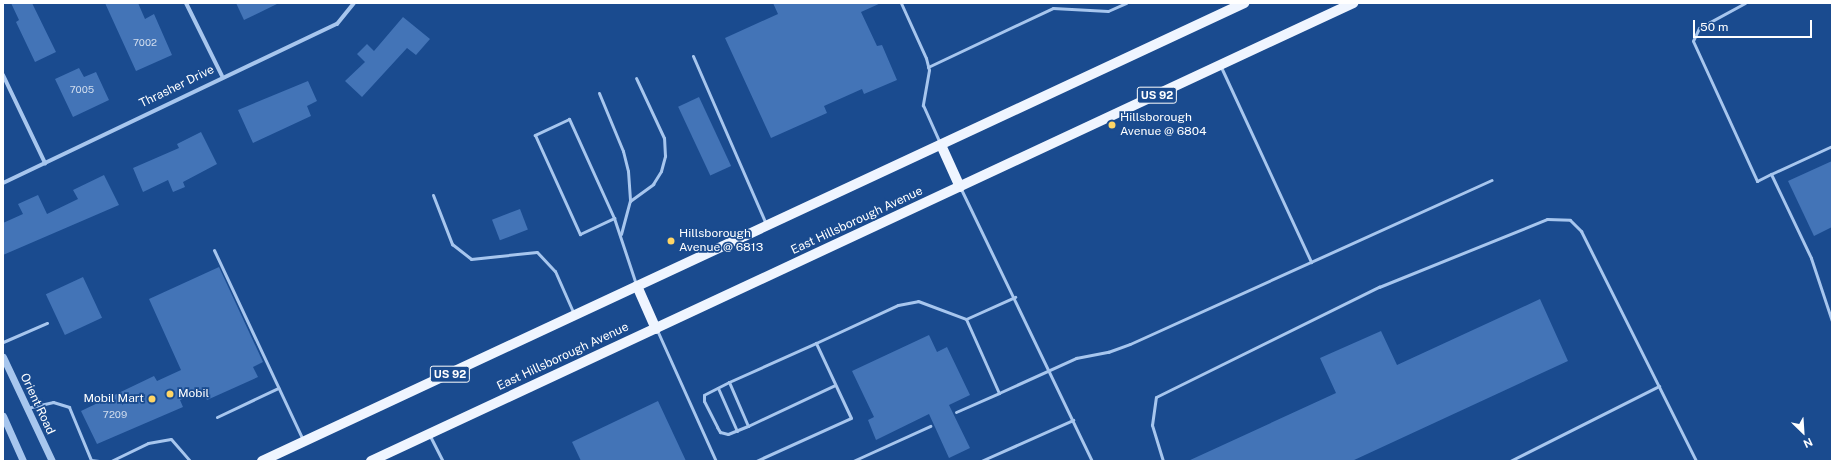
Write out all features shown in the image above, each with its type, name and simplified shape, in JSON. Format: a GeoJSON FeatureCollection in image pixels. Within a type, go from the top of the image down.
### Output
{"type":"FeatureCollection","features":[{"type":"Feature","properties":{"kind":"main road","name":"US 92"},"geometry":{"type":"LineString","coordinates":[[262,461],[1244,3]]}},
{"type":"Feature","properties":{"kind":"main road","name":"East Hillsborough Avenue"},"geometry":{"type":"LineString","coordinates":[[371,461],[1353,3]]}},
{"type":"Feature","properties":{"kind":"main road"},"geometry":{"type":"LineString","coordinates":[[941,145],[960,187]]}},
{"type":"Feature","properties":{"kind":"main road"},"geometry":{"type":"LineString","coordinates":[[637,286],[656,329]]}},
{"type":"Feature","properties":{"kind":"street"},"geometry":{"type":"LineString","coordinates":[[186,3],[222,76]]}},
{"type":"Feature","properties":{"kind":"street","name":"Thrasher Drive"},"geometry":{"type":"LineString","coordinates":[[3,183],[222,76],[337,24],[354,3]]}},
{"type":"Feature","properties":{"kind":"street"},"geometry":{"type":"LineString","coordinates":[[3,75],[44,163]]}},
{"type":"Feature","properties":{"kind":"street","name":"Orient Road"},"geometry":{"type":"LineString","coordinates":[[3,357],[52,461]]}},
{"type":"Feature","properties":{"kind":"street"},"geometry":{"type":"LineString","coordinates":[[3,416],[23,461]]}},
{"type":"Feature","properties":{"kind":"lane"},"geometry":{"type":"LineString","coordinates":[[901,3],[928,67],[923,105],[941,145]]}},
{"type":"Feature","properties":{"kind":"lane"},"geometry":{"type":"LineString","coordinates":[[1051,3],[1053,8]]}},
{"type":"Feature","properties":{"kind":"lane"},"geometry":{"type":"LineString","coordinates":[[928,67],[1053,8],[1108,11],[1126,3]]}},
{"type":"Feature","properties":{"kind":"lane"},"geometry":{"type":"LineString","coordinates":[[1744,3],[1699,28],[1693,41],[1757,181],[1832,146]]}},
{"type":"Feature","properties":{"kind":"lane"},"geometry":{"type":"LineString","coordinates":[[692,56],[767,226]]}},
{"type":"Feature","properties":{"kind":"lane"},"geometry":{"type":"LineString","coordinates":[[1221,65],[1311,262]]}},
{"type":"Feature","properties":{"kind":"lane"},"geometry":{"type":"LineString","coordinates":[[630,201],[653,184],[661,171],[665,156],[664,138],[636,78]]}},
{"type":"Feature","properties":{"kind":"lane"},"geometry":{"type":"LineString","coordinates":[[599,93],[623,150],[628,171],[630,201],[621,234]]}},
{"type":"Feature","properties":{"kind":"lane"},"geometry":{"type":"LineString","coordinates":[[614,218],[580,234],[535,135],[569,119],[614,218],[621,234],[637,286]]}},
{"type":"Feature","properties":{"kind":"lane"},"geometry":{"type":"LineString","coordinates":[[1771,174],[1811,258],[1832,321]]}},
{"type":"Feature","properties":{"kind":"lane"},"geometry":{"type":"LineString","coordinates":[[956,412],[1076,358],[1108,352],[1130,344],[1491,180]]}},
{"type":"Feature","properties":{"kind":"lane"},"geometry":{"type":"LineString","coordinates":[[960,187],[1015,297],[1092,461]]}},
{"type":"Feature","properties":{"kind":"lane"},"geometry":{"type":"LineString","coordinates":[[433,195],[452,244],[471,259],[537,252],[555,271],[575,315]]}},
{"type":"Feature","properties":{"kind":"lane"},"geometry":{"type":"LineString","coordinates":[[1163,461],[1152,425],[1156,397],[1379,287],[1547,219],[1570,220],[1581,231],[1696,461]]}},
{"type":"Feature","properties":{"kind":"lane"},"geometry":{"type":"LineString","coordinates":[[214,250],[304,442]]}},
{"type":"Feature","properties":{"kind":"lane"},"geometry":{"type":"LineString","coordinates":[[835,385],[728,434],[720,432],[704,401],[704,395],[729,382],[898,305],[918,301],[966,319],[1015,297]]}},
{"type":"Feature","properties":{"kind":"lane"},"geometry":{"type":"LineString","coordinates":[[966,319],[998,393]]}},
{"type":"Feature","properties":{"kind":"lane"},"geometry":{"type":"LineString","coordinates":[[3,342],[46,323]]}},
{"type":"Feature","properties":{"kind":"lane"},"geometry":{"type":"LineString","coordinates":[[656,329],[716,461]]}},
{"type":"Feature","properties":{"kind":"lane"},"geometry":{"type":"LineString","coordinates":[[756,461],[850,418],[816,342]]}},
{"type":"Feature","properties":{"kind":"lane"},"geometry":{"type":"LineString","coordinates":[[729,382],[748,426]]}},
{"type":"Feature","properties":{"kind":"lane"},"geometry":{"type":"LineString","coordinates":[[1510,461],[1659,386]]}},
{"type":"Feature","properties":{"kind":"lane"},"geometry":{"type":"LineString","coordinates":[[217,417],[278,388]]}},
{"type":"Feature","properties":{"kind":"lane"},"geometry":{"type":"LineString","coordinates":[[718,388],[737,431]]}},
{"type":"Feature","properties":{"kind":"lane"},"geometry":{"type":"LineString","coordinates":[[27,408],[53,402],[69,407],[91,460],[99,461]]}},
{"type":"Feature","properties":{"kind":"lane"},"geometry":{"type":"LineString","coordinates":[[981,461],[1073,420]]}},
{"type":"Feature","properties":{"kind":"lane"},"geometry":{"type":"LineString","coordinates":[[854,461],[930,426]]}},
{"type":"Feature","properties":{"kind":"lane"},"geometry":{"type":"LineString","coordinates":[[429,434],[443,461]]}},
{"type":"Feature","properties":{"kind":"lane"},"geometry":{"type":"LineString","coordinates":[[111,461],[148,443],[171,439],[190,461]]}},
{"type":"Feature","properties":{"kind":"building"},"geometry":{"type":"Polygon","coordinates":[[[11,3],[32,3],[56,52],[35,62],[16,22],[19,20],[11,3]]]}},
{"type":"Feature","properties":{"kind":"building"},"geometry":{"type":"Polygon","coordinates":[[[105,3],[138,3],[145,19],[154,14],[172,55],[136,71],[105,3]]]}},
{"type":"Feature","properties":{"kind":"building"},"geometry":{"type":"Polygon","coordinates":[[[236,3],[279,3],[244,20],[236,3]]]}},
{"type":"Feature","properties":{"kind":"building"},"geometry":{"type":"Polygon","coordinates":[[[773,3],[881,3],[861,12],[877,46],[882,45],[897,80],[864,94],[862,89],[824,106],[827,113],[771,138],[725,38],[778,14],[773,3]]]}},
{"type":"Feature","properties":{"kind":"building"},"geometry":{"type":"Polygon","coordinates":[[[403,17],[430,39],[416,55],[407,48],[362,97],[345,81],[365,62],[357,54],[367,44],[374,51],[403,17]]]}},
{"type":"Feature","properties":{"kind":"building"},"geometry":{"type":"Polygon","coordinates":[[[79,68],[84,77],[96,72],[109,100],[73,117],[55,79],[79,68]]]}},
{"type":"Feature","properties":{"kind":"building"},"geometry":{"type":"Polygon","coordinates":[[[308,81],[317,101],[307,106],[311,116],[253,143],[238,110],[308,81]]]}},
{"type":"Feature","properties":{"kind":"building"},"geometry":{"type":"Polygon","coordinates":[[[699,97],[731,166],[710,176],[678,107],[699,97]]]}},
{"type":"Feature","properties":{"kind":"building"},"geometry":{"type":"Polygon","coordinates":[[[201,132],[217,164],[183,182],[185,187],[173,192],[168,180],[143,192],[133,168],[179,148],[177,144],[201,132]]]}},
{"type":"Feature","properties":{"kind":"building"},"geometry":{"type":"Polygon","coordinates":[[[1832,161],[1832,227],[1814,236],[1788,181],[1832,161]]]}},
{"type":"Feature","properties":{"kind":"building"},"geometry":{"type":"Polygon","coordinates":[[[104,175],[119,205],[3,255],[3,223],[23,214],[18,204],[38,195],[47,214],[78,199],[73,190],[104,175]]]}},
{"type":"Feature","properties":{"kind":"building"},"geometry":{"type":"Polygon","coordinates":[[[520,209],[528,230],[500,240],[492,220],[520,209]]]}},
{"type":"Feature","properties":{"kind":"building"},"geometry":{"type":"Polygon","coordinates":[[[219,267],[263,362],[253,367],[258,377],[207,400],[202,390],[180,400],[183,407],[97,444],[81,411],[154,376],[157,381],[181,370],[149,299],[219,267]]]}},
{"type":"Feature","properties":{"kind":"building"},"geometry":{"type":"Polygon","coordinates":[[[83,277],[102,318],[65,335],[46,294],[83,277]]]}},
{"type":"Feature","properties":{"kind":"building"},"geometry":{"type":"Polygon","coordinates":[[[1540,299],[1568,361],[1352,461],[1188,461],[1336,393],[1320,358],[1381,331],[1397,365],[1540,299]]]}},
{"type":"Feature","properties":{"kind":"building"},"geometry":{"type":"Polygon","coordinates":[[[929,335],[937,352],[947,347],[970,395],[949,405],[970,448],[949,458],[929,414],[876,440],[868,420],[874,417],[852,371],[929,335]]]}},
{"type":"Feature","properties":{"kind":"building"},"geometry":{"type":"Polygon","coordinates":[[[658,401],[686,461],[581,461],[572,442],[658,401]]]}},
{"type":"Feature","properties":{"kind":"place","name":"Hillsborough Avenue @ 6804"},"geometry":{"type":"Point","coordinates":[1112,125]}},
{"type":"Feature","properties":{"kind":"place","name":"Hillsborough Avenue @ 6813"},"geometry":{"type":"Point","coordinates":[671,241]}},
{"type":"Feature","properties":{"kind":"place","name":"Mobil"},"geometry":{"type":"Point","coordinates":[170,394]}},
{"type":"Feature","properties":{"kind":"place","name":"Mobil Mart"},"geometry":{"type":"Point","coordinates":[152,399]}}]}
